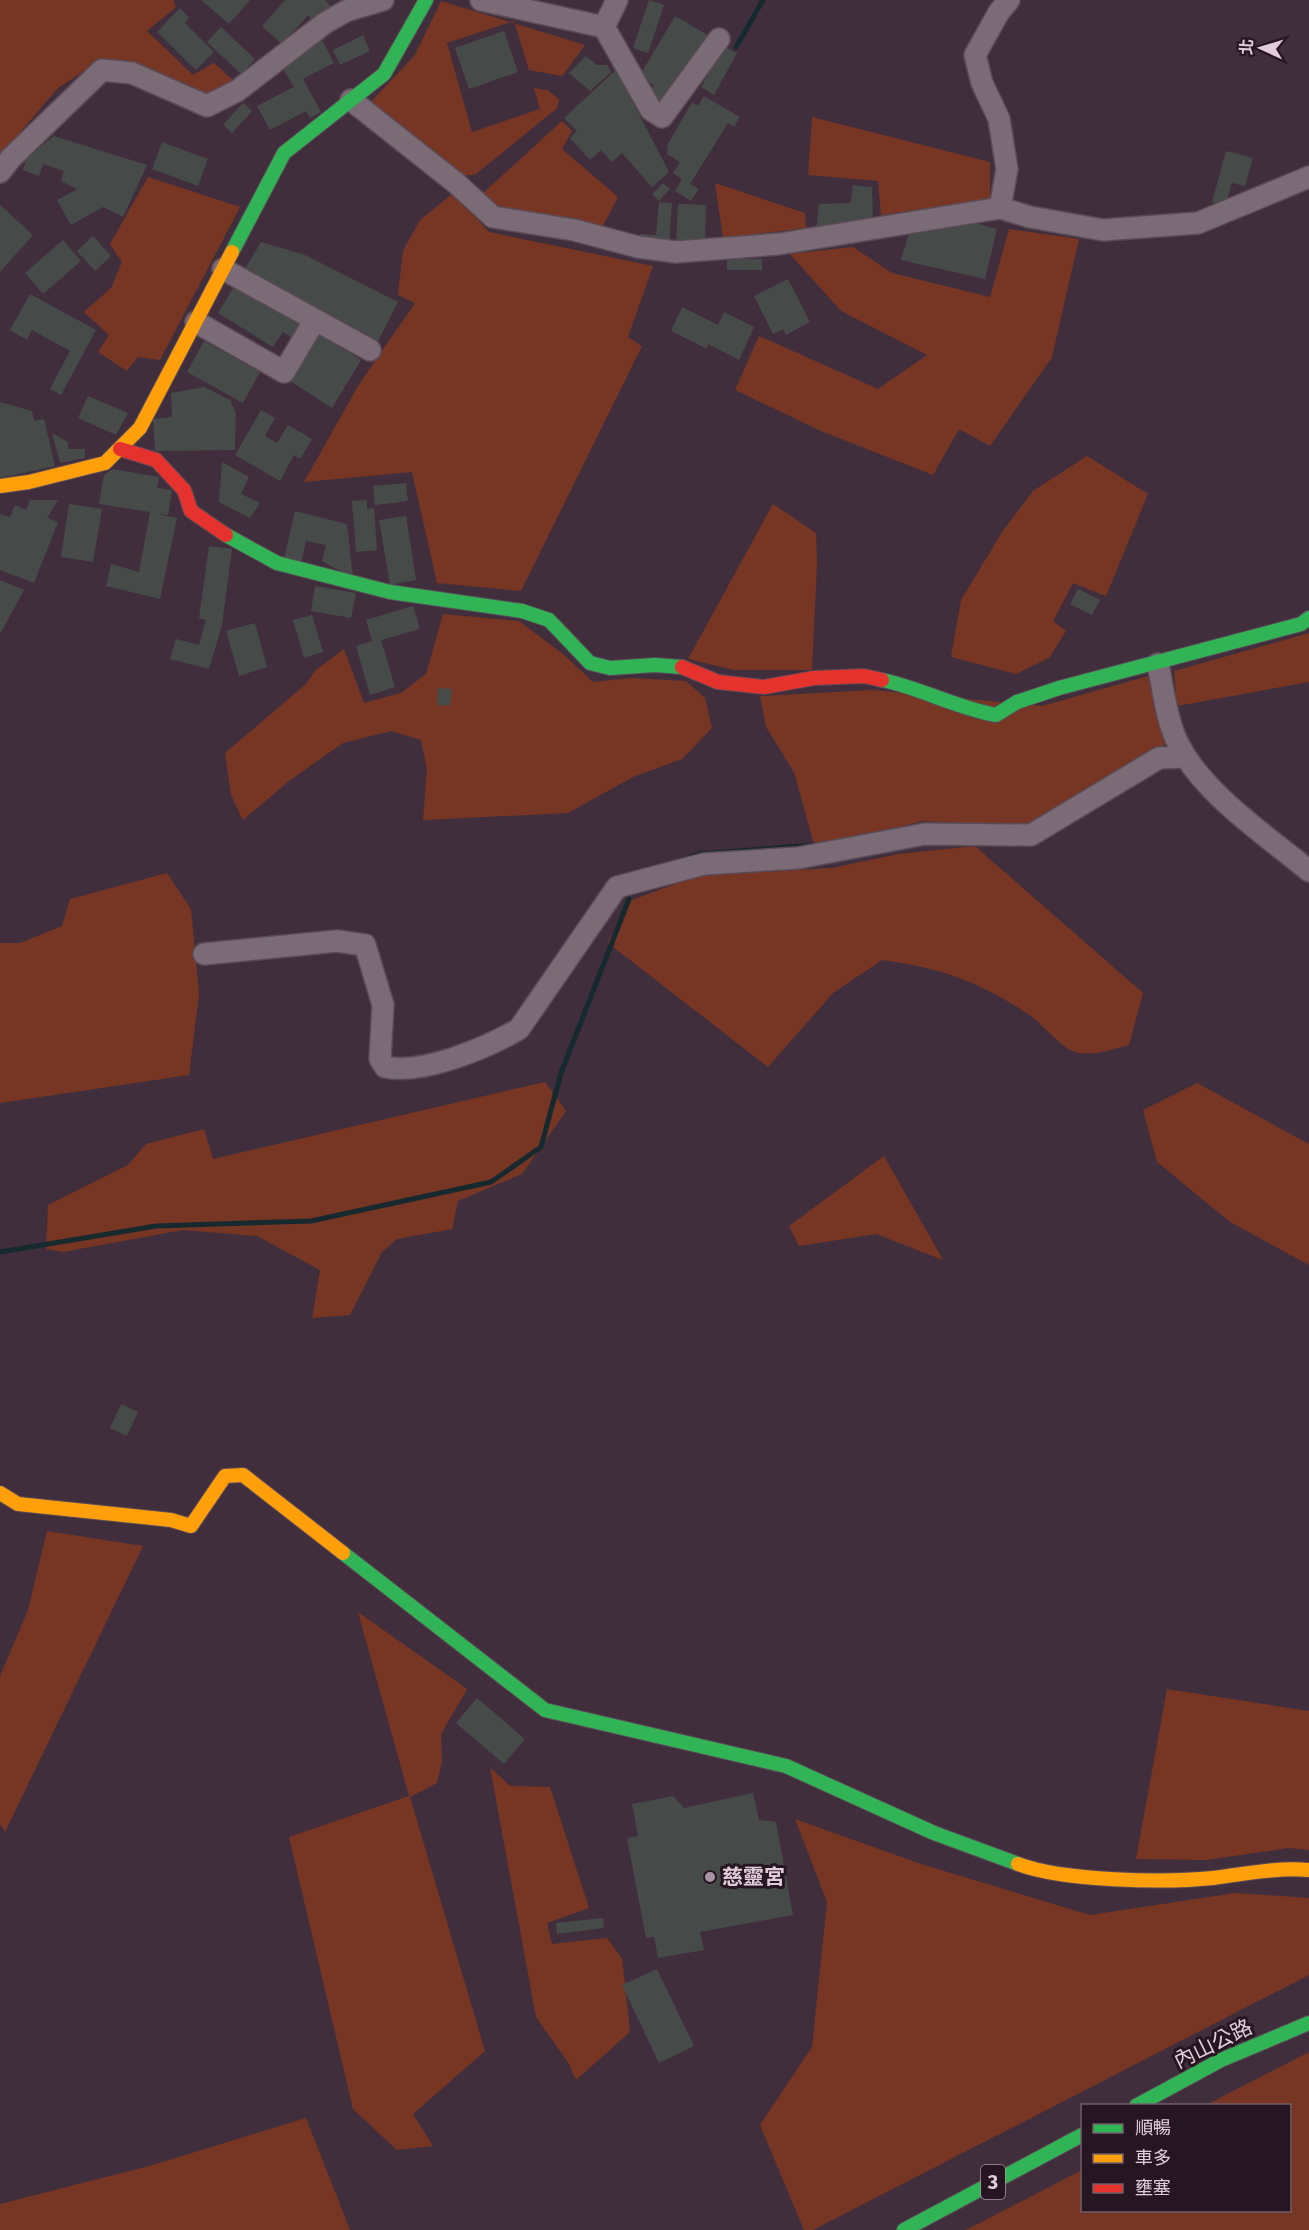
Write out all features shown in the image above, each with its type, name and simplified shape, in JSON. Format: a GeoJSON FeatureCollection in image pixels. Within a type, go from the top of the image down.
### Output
{"type":"FeatureCollection","features":[{"type":"Feature","properties":{"kind":"street"},"geometry":{"type":"LineString","coordinates":[[0,172],[11,158],[102,70],[132,73],[207,106],[237,91],[324,23],[346,11],[383,0]]}},
{"type":"Feature","properties":{"kind":"street"},"geometry":{"type":"LineString","coordinates":[[481,0],[603,27],[651,110],[662,117],[719,39]]}},
{"type":"Feature","properties":{"kind":"street"},"geometry":{"type":"LineString","coordinates":[[603,27],[617,0]]}},
{"type":"Feature","properties":{"kind":"street"},"geometry":{"type":"LineString","coordinates":[[1000,208],[1006,169],[999,119],[982,83],[975,55],[999,12],[1009,0]]}},
{"type":"Feature","properties":{"kind":"street"},"geometry":{"type":"LineString","coordinates":[[0,486],[29,482],[105,463],[140,428],[285,153],[384,74],[419,1]]}},
{"type":"Feature","properties":{"kind":"street"},"geometry":{"type":"LineString","coordinates":[[351,100],[456,183],[493,217],[574,230],[638,247],[676,252],[779,244],[1000,208],[1030,217],[1103,230],[1198,223],[1309,177]]}},
{"type":"Feature","properties":{"kind":"street"},"geometry":{"type":"LineString","coordinates":[[223,269],[370,350]]}},
{"type":"Feature","properties":{"kind":"street"},"geometry":{"type":"LineString","coordinates":[[195,322],[284,372],[315,320]]}},
{"type":"Feature","properties":{"kind":"street"},"geometry":{"type":"LineString","coordinates":[[120,448],[156,460],[184,490],[191,511],[232,539],[277,563],[390,592],[522,610],[549,620],[590,663],[610,668],[655,665],[685,667],[718,682],[764,687],[814,678],[864,676],[901,684],[969,710],[996,715],[1017,702],[1059,688],[1158,664],[1301,624],[1309,618]]}},
{"type":"Feature","properties":{"kind":"street"},"geometry":{"type":"LineString","coordinates":[[1158,664],[1175,738],[1185,757],[1227,802],[1309,871]]}},
{"type":"Feature","properties":{"kind":"street"},"geometry":{"type":"LineString","coordinates":[[204,954],[337,941],[366,945],[384,1005],[380,1059],[385,1066],[401,1070],[431,1063],[495,1042],[519,1029],[617,887],[704,864],[798,858],[926,834],[1031,835],[1159,758],[1185,757]]}},
{"type":"Feature","properties":{"kind":"street"},"geometry":{"type":"LineString","coordinates":[[0,1493],[18,1504],[171,1520],[192,1526],[225,1476],[243,1475],[545,1710],[786,1766],[934,1833],[1025,1867],[1104,1879],[1211,1878],[1284,1868],[1309,1870]]}},
{"type":"Feature","properties":{"kind":"street","name":"內山公路"},"geometry":{"type":"LineString","coordinates":[[1140,2104],[1221,2060],[1309,2023]]}},
{"type":"Feature","properties":{"kind":"street","name":"3"},"geometry":{"type":"LineString","coordinates":[[904,2230],[1081,2136]]}},
{"type":"Feature","properties":{"kind":"shaded area"},"geometry":{"type":"Polygon","coordinates":[[[0,0],[173,0],[176,7],[147,31],[193,75],[214,63],[235,82],[207,96],[151,69],[102,59],[58,88],[0,156],[0,0]]]}},
{"type":"Feature","properties":{"kind":"shaded area"},"geometry":{"type":"Polygon","coordinates":[[[441,1],[510,22],[447,43],[472,132],[540,109],[534,88],[547,90],[559,99],[557,108],[475,175],[463,175],[367,106],[415,55],[441,1]]]}},
{"type":"Feature","properties":{"kind":"shaded area"},"geometry":{"type":"Polygon","coordinates":[[[515,24],[585,45],[562,76],[529,70],[515,24]]]}},
{"type":"Feature","properties":{"kind":"shaded area"},"geometry":{"type":"Polygon","coordinates":[[[812,117],[990,162],[990,200],[881,215],[878,181],[808,175],[812,117]]]}},
{"type":"Feature","properties":{"kind":"shaded area"},"geometry":{"type":"Polygon","coordinates":[[[562,121],[572,131],[562,149],[618,197],[602,228],[496,213],[481,195],[562,121]]]}},
{"type":"Feature","properties":{"kind":"shaded area"},"geometry":{"type":"Polygon","coordinates":[[[148,177],[240,207],[160,360],[138,357],[127,371],[98,352],[109,335],[84,312],[111,288],[122,262],[110,244],[148,177]]]}},
{"type":"Feature","properties":{"kind":"shaded area"},"geometry":{"type":"Polygon","coordinates":[[[715,183],[805,213],[806,228],[723,238],[715,183]]]}},
{"type":"Feature","properties":{"kind":"shaded area"},"geometry":{"type":"Polygon","coordinates":[[[453,193],[489,232],[653,266],[628,337],[642,346],[521,591],[437,583],[412,472],[304,482],[358,386],[415,303],[398,295],[403,251],[420,220],[453,193]]]}},
{"type":"Feature","properties":{"kind":"shaded area"},"geometry":{"type":"Polygon","coordinates":[[[1009,229],[1079,239],[1052,357],[990,446],[959,429],[933,475],[821,431],[735,390],[759,336],[878,389],[927,355],[841,311],[790,254],[853,247],[892,273],[990,297],[1009,229]]]}},
{"type":"Feature","properties":{"kind":"shaded area"},"geometry":{"type":"Polygon","coordinates":[[[1087,456],[1148,494],[1106,596],[1073,583],[1053,621],[1066,631],[1049,658],[1016,674],[951,657],[961,600],[1002,532],[1033,491],[1087,456]]]}},
{"type":"Feature","properties":{"kind":"shaded area"},"geometry":{"type":"Polygon","coordinates":[[[773,504],[816,533],[817,564],[812,670],[734,670],[688,659],[773,504]]]}},
{"type":"Feature","properties":{"kind":"shaded area"},"geometry":{"type":"Polygon","coordinates":[[[443,614],[519,621],[563,654],[593,682],[631,678],[686,681],[705,698],[712,728],[682,759],[633,777],[568,813],[423,820],[427,769],[421,740],[391,731],[343,743],[289,781],[243,820],[231,795],[225,753],[305,685],[316,670],[344,649],[364,703],[401,693],[426,674],[443,614]]]}},
{"type":"Feature","properties":{"kind":"shaded area"},"geometry":{"type":"Polygon","coordinates":[[[1309,633],[1309,682],[1177,706],[1174,671],[1309,633]]]}},
{"type":"Feature","properties":{"kind":"shaded area"},"geometry":{"type":"Polygon","coordinates":[[[1152,675],[1166,744],[1105,778],[1028,826],[923,821],[815,848],[794,772],[766,727],[760,696],[872,690],[1042,706],[1152,675]]]}},
{"type":"Feature","properties":{"kind":"shaded area"},"geometry":{"type":"Polygon","coordinates":[[[975,846],[1143,993],[1129,1045],[1096,1053],[1069,1050],[1028,1014],[992,993],[941,972],[882,960],[833,993],[768,1067],[608,943],[627,902],[696,876],[832,868],[898,854],[975,846]]]}},
{"type":"Feature","properties":{"kind":"shaded area"},"geometry":{"type":"Polygon","coordinates":[[[167,873],[191,909],[199,994],[189,1075],[0,1103],[0,943],[20,943],[62,926],[70,899],[167,873]]]}},
{"type":"Feature","properties":{"kind":"shaded area"},"geometry":{"type":"Polygon","coordinates":[[[545,1082],[566,1111],[522,1174],[458,1201],[452,1229],[397,1239],[382,1252],[350,1315],[312,1318],[320,1270],[257,1236],[183,1230],[63,1252],[46,1249],[48,1205],[128,1165],[146,1144],[204,1129],[213,1159],[545,1082]]]}},
{"type":"Feature","properties":{"kind":"shaded area"},"geometry":{"type":"Polygon","coordinates":[[[1197,1083],[1309,1144],[1309,1265],[1230,1222],[1157,1162],[1143,1110],[1197,1083]]]}},
{"type":"Feature","properties":{"kind":"shaded area"},"geometry":{"type":"Polygon","coordinates":[[[884,1156],[943,1260],[876,1234],[799,1246],[789,1226],[884,1156]]]}},
{"type":"Feature","properties":{"kind":"shaded area"},"geometry":{"type":"Polygon","coordinates":[[[47,1531],[143,1546],[5,1832],[0,1824],[0,1676],[28,1610],[47,1531]]]}},
{"type":"Feature","properties":{"kind":"shaded area"},"geometry":{"type":"Polygon","coordinates":[[[358,1612],[467,1689],[441,1734],[442,1761],[437,1783],[410,1797],[485,2051],[413,2114],[433,2146],[397,2150],[353,2109],[289,1837],[409,1796],[358,1612]]]}},
{"type":"Feature","properties":{"kind":"shaded area"},"geometry":{"type":"Polygon","coordinates":[[[1167,1689],[1309,1711],[1309,1850],[1289,1848],[1206,1860],[1136,1859],[1167,1689]]]}},
{"type":"Feature","properties":{"kind":"shaded area"},"geometry":{"type":"Polygon","coordinates":[[[490,1767],[510,1786],[550,1787],[589,1908],[547,1923],[552,1944],[607,1938],[622,1959],[630,2032],[576,2080],[568,2062],[536,2017],[490,1767]]]}},
{"type":"Feature","properties":{"kind":"shaded area"},"geometry":{"type":"Polygon","coordinates":[[[795,1819],[921,1864],[1090,1915],[1235,1893],[1309,1898],[1309,1975],[813,2230],[804,2230],[760,2125],[812,2047],[827,1902],[795,1819]]]}},
{"type":"Feature","properties":{"kind":"shaded area"},"geometry":{"type":"Polygon","coordinates":[[[1309,2052],[1309,2230],[966,2230],[1081,2171],[1081,2212],[1291,2212],[1291,2104],[1208,2104],[1309,2052]]]}},
{"type":"Feature","properties":{"kind":"shaded area"},"geometry":{"type":"Polygon","coordinates":[[[306,2118],[350,2230],[0,2230],[0,2204],[153,2165],[306,2118]]]}},
{"type":"Feature","properties":{"kind":"building"},"geometry":{"type":"Polygon","coordinates":[[[201,0],[250,0],[229,24],[201,0]]]}},
{"type":"Feature","properties":{"kind":"building"},"geometry":{"type":"Polygon","coordinates":[[[285,0],[325,0],[331,7],[313,22],[308,15],[282,44],[262,26],[285,0]]]}},
{"type":"Feature","properties":{"kind":"building"},"geometry":{"type":"Polygon","coordinates":[[[649,0],[664,5],[648,53],[633,48],[649,0]]]}},
{"type":"Feature","properties":{"kind":"building"},"geometry":{"type":"Polygon","coordinates":[[[180,8],[189,18],[185,23],[214,52],[196,70],[157,32],[180,8]]]}},
{"type":"Feature","properties":{"kind":"building"},"geometry":{"type":"Polygon","coordinates":[[[675,16],[711,37],[666,111],[646,98],[654,85],[639,77],[675,16]]]}},
{"type":"Feature","properties":{"kind":"building"},"geometry":{"type":"Polygon","coordinates":[[[221,27],[255,59],[241,74],[207,42],[221,27]]]}},
{"type":"Feature","properties":{"kind":"building"},"geometry":{"type":"Polygon","coordinates":[[[504,31],[518,72],[469,89],[455,48],[504,31]]]}},
{"type":"Feature","properties":{"kind":"building"},"geometry":{"type":"Polygon","coordinates":[[[363,35],[370,51],[340,65],[333,50],[363,35]]]}},
{"type":"Feature","properties":{"kind":"building"},"geometry":{"type":"Polygon","coordinates":[[[322,40],[334,63],[303,79],[321,112],[310,118],[306,111],[270,130],[257,106],[294,87],[280,63],[322,40]]]}},
{"type":"Feature","properties":{"kind":"building"},"geometry":{"type":"Polygon","coordinates":[[[724,46],[737,53],[714,95],[701,87],[724,46]]]}},
{"type":"Feature","properties":{"kind":"building"},"geometry":{"type":"Polygon","coordinates":[[[586,56],[597,65],[607,65],[611,72],[590,91],[569,73],[586,56]]]}},
{"type":"Feature","properties":{"kind":"building"},"geometry":{"type":"Polygon","coordinates":[[[616,70],[669,172],[652,187],[622,153],[612,162],[601,150],[590,160],[570,138],[577,131],[564,118],[616,70]]]}},
{"type":"Feature","properties":{"kind":"building"},"geometry":{"type":"Polygon","coordinates":[[[704,96],[740,117],[734,127],[728,123],[690,184],[699,189],[691,201],[675,191],[682,179],[673,173],[680,162],[667,154],[668,144],[692,102],[698,106],[704,96]]]}},
{"type":"Feature","properties":{"kind":"building"},"geometry":{"type":"Polygon","coordinates":[[[243,103],[252,111],[232,133],[223,125],[243,103]]]}},
{"type":"Feature","properties":{"kind":"building"},"geometry":{"type":"Polygon","coordinates":[[[54,136],[147,165],[123,217],[103,207],[71,225],[57,200],[77,189],[61,181],[64,171],[43,164],[39,176],[23,170],[27,158],[54,136]]]}},
{"type":"Feature","properties":{"kind":"building"},"geometry":{"type":"Polygon","coordinates":[[[162,142],[208,159],[198,186],[152,169],[162,142]]]}},
{"type":"Feature","properties":{"kind":"building"},"geometry":{"type":"Polygon","coordinates":[[[1226,151],[1253,158],[1245,186],[1232,183],[1225,206],[1212,202],[1226,151]]]}},
{"type":"Feature","properties":{"kind":"building"},"geometry":{"type":"Polygon","coordinates":[[[663,183],[670,189],[659,201],[652,194],[663,183]]]}},
{"type":"Feature","properties":{"kind":"building"},"geometry":{"type":"Polygon","coordinates":[[[853,185],[872,187],[873,225],[816,232],[819,204],[851,203],[853,185]]]}},
{"type":"Feature","properties":{"kind":"building"},"geometry":{"type":"Polygon","coordinates":[[[659,202],[672,203],[669,245],[639,243],[640,234],[656,235],[659,202]]]}},
{"type":"Feature","properties":{"kind":"building"},"geometry":{"type":"Polygon","coordinates":[[[678,204],[706,205],[705,244],[676,243],[678,204]]]}},
{"type":"Feature","properties":{"kind":"building"},"geometry":{"type":"Polygon","coordinates":[[[0,205],[33,235],[0,272],[0,205]]]}},
{"type":"Feature","properties":{"kind":"building"},"geometry":{"type":"Polygon","coordinates":[[[976,223],[997,229],[985,279],[901,260],[909,233],[976,223]]]}},
{"type":"Feature","properties":{"kind":"building"},"geometry":{"type":"Polygon","coordinates":[[[93,236],[111,256],[95,271],[77,251],[93,236]]]}},
{"type":"Feature","properties":{"kind":"building"},"geometry":{"type":"Polygon","coordinates":[[[63,240],[81,261],[43,294],[25,273],[63,240]]]}},
{"type":"Feature","properties":{"kind":"building"},"geometry":{"type":"Polygon","coordinates":[[[261,242],[305,255],[398,302],[376,345],[242,274],[261,242]]]}},
{"type":"Feature","properties":{"kind":"building"},"geometry":{"type":"Polygon","coordinates":[[[727,259],[762,259],[762,270],[727,270],[727,259]]]}},
{"type":"Feature","properties":{"kind":"building"},"geometry":{"type":"Polygon","coordinates":[[[788,279],[810,322],[786,335],[783,329],[773,334],[754,296],[788,279]]]}},
{"type":"Feature","properties":{"kind":"building"},"geometry":{"type":"Polygon","coordinates":[[[235,285],[302,326],[294,339],[283,332],[273,347],[218,313],[235,285]]]}},
{"type":"Feature","properties":{"kind":"building"},"geometry":{"type":"Polygon","coordinates":[[[30,294],[96,330],[61,395],[50,389],[70,351],[32,330],[27,340],[10,330],[30,294]]]}},
{"type":"Feature","properties":{"kind":"building"},"geometry":{"type":"Polygon","coordinates":[[[682,307],[718,325],[724,312],[754,327],[739,360],[708,344],[707,349],[671,331],[682,307]]]}},
{"type":"Feature","properties":{"kind":"building"},"geometry":{"type":"Polygon","coordinates":[[[316,332],[361,360],[332,408],[287,379],[316,332]]]}},
{"type":"Feature","properties":{"kind":"building"},"geometry":{"type":"Polygon","coordinates":[[[204,341],[260,372],[243,403],[187,372],[204,341]]]}},
{"type":"Feature","properties":{"kind":"building"},"geometry":{"type":"Polygon","coordinates":[[[204,387],[230,400],[236,413],[235,450],[155,451],[153,419],[172,417],[171,393],[204,387]]]}},
{"type":"Feature","properties":{"kind":"building"},"geometry":{"type":"Polygon","coordinates":[[[88,396],[128,413],[116,435],[78,418],[88,396]]]}},
{"type":"Feature","properties":{"kind":"building"},"geometry":{"type":"Polygon","coordinates":[[[0,402],[32,411],[34,421],[44,419],[55,466],[0,478],[0,402]]]}},
{"type":"Feature","properties":{"kind":"building"},"geometry":{"type":"Polygon","coordinates":[[[261,410],[275,418],[265,436],[277,443],[288,425],[312,439],[300,459],[294,455],[280,481],[235,455],[261,410]]]}},
{"type":"Feature","properties":{"kind":"building"},"geometry":{"type":"Polygon","coordinates":[[[52,433],[68,442],[68,449],[85,449],[85,458],[60,463],[52,433]]]}},
{"type":"Feature","properties":{"kind":"building"},"geometry":{"type":"Polygon","coordinates":[[[222,462],[249,477],[241,494],[260,503],[250,518],[219,502],[222,462]]]}},
{"type":"Feature","properties":{"kind":"building"},"geometry":{"type":"Polygon","coordinates":[[[113,469],[159,477],[157,488],[172,490],[168,515],[156,514],[177,518],[160,599],[106,586],[111,564],[139,572],[150,512],[99,504],[104,475],[113,469]]]}},
{"type":"Feature","properties":{"kind":"building"},"geometry":{"type":"Polygon","coordinates":[[[406,483],[408,501],[375,505],[373,486],[406,483]]]}},
{"type":"Feature","properties":{"kind":"building"},"geometry":{"type":"Polygon","coordinates":[[[30,500],[58,500],[47,518],[58,522],[34,583],[0,570],[0,514],[10,517],[15,505],[26,510],[30,500]]]}},
{"type":"Feature","properties":{"kind":"building"},"geometry":{"type":"Polygon","coordinates":[[[367,500],[367,509],[374,508],[377,550],[356,552],[352,501],[367,500]]]}},
{"type":"Feature","properties":{"kind":"building"},"geometry":{"type":"Polygon","coordinates":[[[69,504],[102,509],[93,562],[61,557],[69,504]]]}},
{"type":"Feature","properties":{"kind":"building"},"geometry":{"type":"Polygon","coordinates":[[[295,511],[347,524],[353,578],[322,561],[326,545],[306,541],[301,564],[284,559],[295,511]]]}},
{"type":"Feature","properties":{"kind":"building"},"geometry":{"type":"Polygon","coordinates":[[[406,516],[416,580],[390,585],[379,520],[406,516]]]}},
{"type":"Feature","properties":{"kind":"building"},"geometry":{"type":"Polygon","coordinates":[[[209,546],[232,549],[222,625],[209,669],[170,659],[176,639],[199,645],[206,620],[199,618],[209,546]]]}},
{"type":"Feature","properties":{"kind":"building"},"geometry":{"type":"Polygon","coordinates":[[[0,580],[24,590],[0,634],[0,580]]]}},
{"type":"Feature","properties":{"kind":"building"},"geometry":{"type":"Polygon","coordinates":[[[315,586],[356,593],[351,618],[311,611],[315,586]]]}},
{"type":"Feature","properties":{"kind":"building"},"geometry":{"type":"Polygon","coordinates":[[[1078,589],[1100,600],[1092,615],[1070,604],[1078,589]]]}},
{"type":"Feature","properties":{"kind":"building"},"geometry":{"type":"Polygon","coordinates":[[[413,606],[420,629],[381,640],[395,687],[370,695],[356,646],[372,641],[366,620],[413,606]]]}},
{"type":"Feature","properties":{"kind":"building"},"geometry":{"type":"Polygon","coordinates":[[[312,615],[323,652],[304,658],[293,620],[312,615]]]}},
{"type":"Feature","properties":{"kind":"building"},"geometry":{"type":"Polygon","coordinates":[[[255,623],[267,667],[239,676],[226,631],[255,623]]]}},
{"type":"Feature","properties":{"kind":"building"},"geometry":{"type":"Polygon","coordinates":[[[438,688],[452,689],[450,706],[437,705],[438,688]]]}},
{"type":"Feature","properties":{"kind":"building"},"geometry":{"type":"Polygon","coordinates":[[[121,1404],[138,1412],[127,1436],[110,1428],[121,1404]]]}},
{"type":"Feature","properties":{"kind":"building"},"geometry":{"type":"Polygon","coordinates":[[[477,1698],[525,1739],[504,1764],[456,1723],[477,1698]]]}},
{"type":"Feature","properties":{"kind":"building","name":"慈靈宮"},"geometry":{"type":"Polygon","coordinates":[[[753,1793],[759,1820],[776,1822],[793,1915],[700,1932],[704,1950],[658,1958],[654,1937],[646,1938],[627,1838],[638,1836],[632,1804],[673,1796],[684,1808],[753,1793]]]}},
{"type":"Feature","properties":{"kind":"building"},"geometry":{"type":"Polygon","coordinates":[[[603,1918],[604,1928],[557,1934],[556,1923],[603,1918]]]}},
{"type":"Feature","properties":{"kind":"building"},"geometry":{"type":"Polygon","coordinates":[[[657,1969],[694,2046],[659,2063],[622,1985],[657,1969]]]}},
{"type":"Feature","properties":{"kind":"waterway"},"geometry":{"type":"LineString","coordinates":[[736,47],[763,0]]}},
{"type":"Feature","properties":{"kind":"waterway"},"geometry":{"type":"LineString","coordinates":[[687,858],[699,854],[815,845]]}},
{"type":"Feature","properties":{"kind":"waterway"},"geometry":{"type":"LineString","coordinates":[[0,1252],[156,1226],[311,1221],[491,1182],[541,1147],[561,1073],[629,899]]}},
{"type":"Feature","properties":{"kind":"traffic: fast"},"geometry":{"type":"LineString","coordinates":[[232,252],[284,153],[384,74],[426,0]]}},
{"type":"Feature","properties":{"kind":"traffic: fast"},"geometry":{"type":"LineString","coordinates":[[226,535],[277,563],[390,592],[522,611],[549,620],[590,663],[610,668],[655,665],[682,667]]}},
{"type":"Feature","properties":{"kind":"traffic: fast"},"geometry":{"type":"LineString","coordinates":[[882,680],[967,708],[996,715],[1017,702],[1059,688],[1301,624],[1309,618]]}},
{"type":"Feature","properties":{"kind":"traffic: fast"},"geometry":{"type":"LineString","coordinates":[[343,1553],[545,1710],[786,1766],[934,1833],[1018,1864]]}},
{"type":"Feature","properties":{"kind":"traffic: fast"},"geometry":{"type":"LineString","coordinates":[[1140,2104],[1221,2060],[1309,2023]]}},
{"type":"Feature","properties":{"kind":"traffic: fast"},"geometry":{"type":"LineString","coordinates":[[904,2230],[1081,2136]]}},
{"type":"Feature","properties":{"kind":"traffic: slow"},"geometry":{"type":"LineString","coordinates":[[0,486],[29,482],[105,463],[140,428],[232,252]]}},
{"type":"Feature","properties":{"kind":"traffic: slow"},"geometry":{"type":"LineString","coordinates":[[0,1493],[18,1504],[171,1520],[191,1526],[225,1476],[243,1475],[343,1553]]}},
{"type":"Feature","properties":{"kind":"traffic: slow"},"geometry":{"type":"LineString","coordinates":[[1018,1864],[1061,1874],[1142,1880],[1192,1880],[1273,1870],[1309,1870]]}},
{"type":"Feature","properties":{"kind":"traffic: jam"},"geometry":{"type":"LineString","coordinates":[[120,449],[156,460],[184,490],[191,511],[226,535]]}},
{"type":"Feature","properties":{"kind":"traffic: jam"},"geometry":{"type":"LineString","coordinates":[[682,667],[718,682],[764,687],[814,678],[864,676],[882,680]]}},
{"type":"Feature","properties":{"kind":"place","name":"慈靈宮"},"geometry":{"type":"Point","coordinates":[710,1877]}}]}
